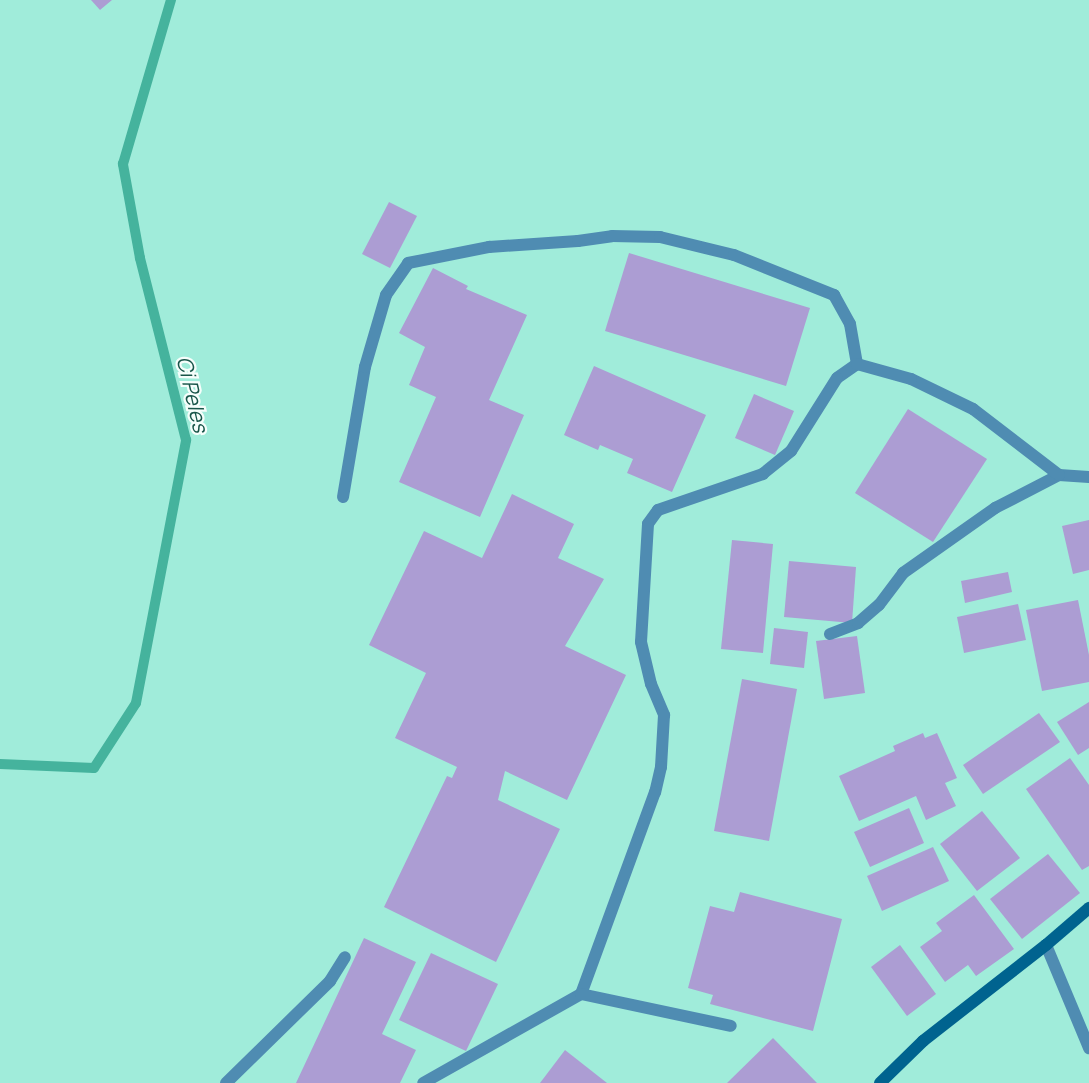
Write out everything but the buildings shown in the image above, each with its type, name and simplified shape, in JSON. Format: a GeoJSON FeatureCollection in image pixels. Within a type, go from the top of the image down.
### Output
{"type":"FeatureCollection","features":[{"type":"Feature","properties":{"kind":"main road"},"geometry":{"type":"LineString","coordinates":[[880,1083],[923,1041],[1046,945],[1089,908]]}},
{"type":"Feature","properties":{"kind":"street"},"geometry":{"type":"LineString","coordinates":[[344,497],[365,367],[386,295],[408,263],[489,247],[578,241],[612,236],[660,237],[734,255],[834,295],[850,324],[857,364]]}},
{"type":"Feature","properties":{"kind":"street"},"geometry":{"type":"LineString","coordinates":[[857,364],[911,379],[973,409],[1059,475]]}},
{"type":"Feature","properties":{"kind":"street"},"geometry":{"type":"LineString","coordinates":[[423,1083],[581,994],[655,792],[661,767],[664,716],[651,684],[641,642],[648,524],[658,510],[763,474],[791,452],[837,378],[857,364]]}},
{"type":"Feature","properties":{"kind":"street"},"geometry":{"type":"LineString","coordinates":[[830,634],[858,623],[879,605],[903,573],[996,508],[1059,475],[1089,477]]}},
{"type":"Feature","properties":{"kind":"street"},"geometry":{"type":"LineString","coordinates":[[1046,945],[1089,1048]]}},
{"type":"Feature","properties":{"kind":"street"},"geometry":{"type":"LineString","coordinates":[[226,1083],[330,981],[345,957]]}},
{"type":"Feature","properties":{"kind":"street"},"geometry":{"type":"LineString","coordinates":[[581,994],[731,1026]]}},
{"type":"Feature","properties":{"kind":"waterway","name":"Ci Peles"},"geometry":{"type":"LineString","coordinates":[[0,764],[94,768],[136,703],[186,440],[140,258],[123,164],[171,0]]}}]}
